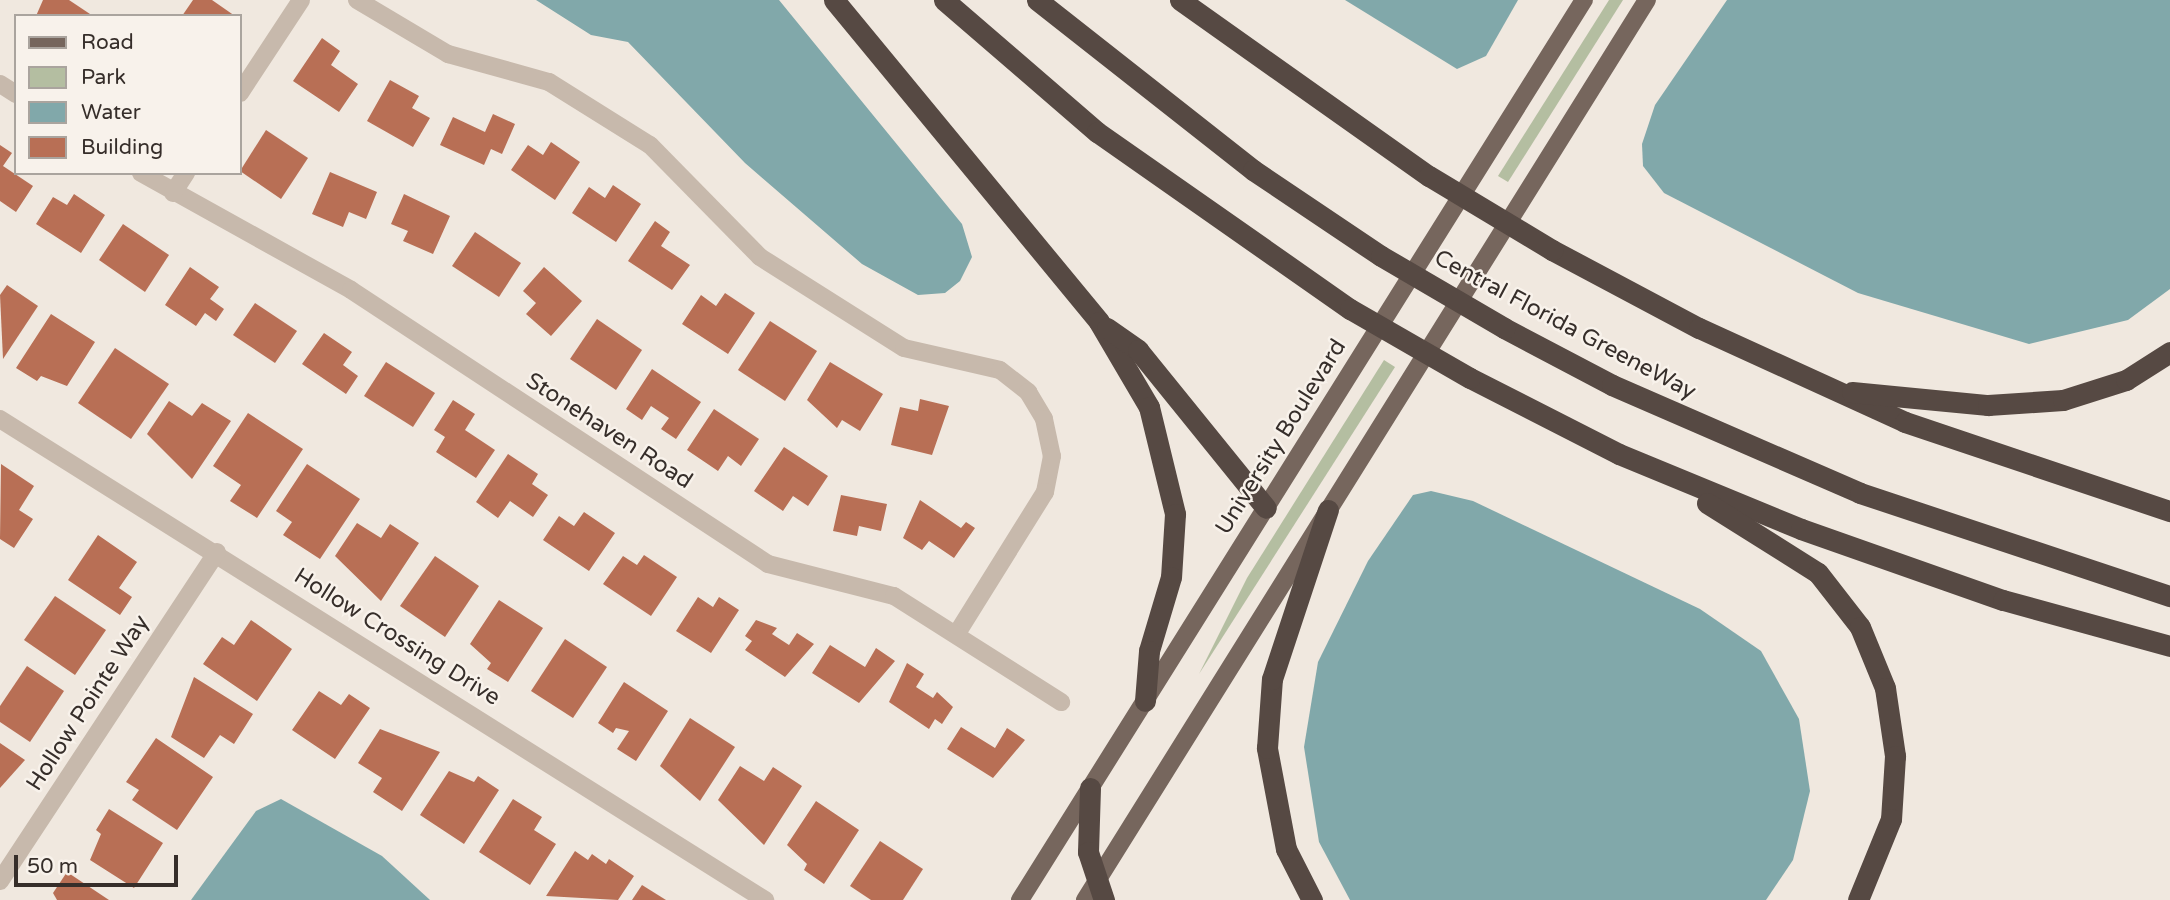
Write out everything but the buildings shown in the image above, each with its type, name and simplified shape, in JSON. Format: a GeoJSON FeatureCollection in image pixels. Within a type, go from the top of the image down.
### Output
{"type":"FeatureCollection","features":[{"type":"Feature","properties":{"kind":"highway"},"geometry":{"type":"LineString","coordinates":[[834,0],[1100,322],[1149,407],[1172,491],[1171,577],[1149,651],[1145,701]]}},
{"type":"Feature","properties":{"kind":"highway"},"geometry":{"type":"LineString","coordinates":[[944,0],[1097,132],[1350,309],[1470,378],[1619,454],[1788,550],[1840,597],[1860,627],[1885,688],[1895,756],[1891,818],[1858,900]]}},
{"type":"Feature","properties":{"kind":"highway","name":"Central Florida GreeneWay"},"geometry":{"type":"LineString","coordinates":[[1037,0],[1253,170],[1381,256],[1504,328],[1612,385],[1860,493],[2170,596]]}},
{"type":"Feature","properties":{"kind":"highway"},"geometry":{"type":"LineString","coordinates":[[1180,0],[1429,176],[1552,250],[1833,391],[2049,474],[2170,511]]}},
{"type":"Feature","properties":{"kind":"highway"},"geometry":{"type":"LineString","coordinates":[[1100,322],[1138,350],[1266,508]]}},
{"type":"Feature","properties":{"kind":"highway"},"geometry":{"type":"LineString","coordinates":[[1833,391],[1987,405],[2063,400],[2126,380],[2170,352]]}},
{"type":"Feature","properties":{"kind":"highway"},"geometry":{"type":"LineString","coordinates":[[1619,454],[1801,529],[2003,600],[2170,646]]}},
{"type":"Feature","properties":{"kind":"highway"},"geometry":{"type":"LineString","coordinates":[[1312,900],[1286,849],[1267,748],[1272,679],[1328,510]]}},
{"type":"Feature","properties":{"kind":"highway"},"geometry":{"type":"LineString","coordinates":[[1090,788],[1088,852],[1095,894]]}},
{"type":"Feature","properties":{"kind":"main road","name":"University Boulevard"},"geometry":{"type":"LineString","coordinates":[[1020,900],[1584,0]]}},
{"type":"Feature","properties":{"kind":"main road"},"geometry":{"type":"LineString","coordinates":[[1095,894],[1328,510],[1647,0]]}},
{"type":"Feature","properties":{"kind":"street"},"geometry":{"type":"LineString","coordinates":[[242,90],[301,0]]}},
{"type":"Feature","properties":{"kind":"street"},"geometry":{"type":"LineString","coordinates":[[357,0],[448,54],[549,82],[650,145],[760,257],[904,348],[1000,370],[1028,392],[1044,419],[1052,456],[1045,492],[958,632]]}},
{"type":"Feature","properties":{"kind":"street","name":"Stonehaven Road"},"geometry":{"type":"LineString","coordinates":[[144,175],[351,290],[768,564],[894,596],[958,632],[1061,702]]}},
{"type":"Feature","properties":{"kind":"street"},"geometry":{"type":"LineString","coordinates":[[173,193],[185,175]]}},
{"type":"Feature","properties":{"kind":"street","name":"Hollow Crossing Drive"},"geometry":{"type":"LineString","coordinates":[[0,419],[217,552],[765,900]]}},
{"type":"Feature","properties":{"kind":"street","name":"Hollow Pointe Way"},"geometry":{"type":"LineString","coordinates":[[0,881],[217,552]]}},
{"type":"Feature","properties":{"kind":"green space"},"geometry":{"type":"Polygon","coordinates":[[[1609,0],[1623,0],[1508,182],[1498,176],[1609,0]]]}},
{"type":"Feature","properties":{"kind":"green space"},"geometry":{"type":"Polygon","coordinates":[[[1384,360],[1395,367],[1199,674],[1247,578],[1384,360]]]}},
{"type":"Feature","properties":{"kind":"water"},"geometry":{"type":"Polygon","coordinates":[[[536,0],[779,0],[962,224],[972,257],[960,281],[945,293],[918,295],[862,264],[745,163],[628,42],[591,35],[536,0]]]}},
{"type":"Feature","properties":{"kind":"water"},"geometry":{"type":"Polygon","coordinates":[[[1345,0],[1518,0],[1486,56],[1457,69],[1345,0]]]}},
{"type":"Feature","properties":{"kind":"water"},"geometry":{"type":"Polygon","coordinates":[[[1727,0],[2170,0],[2170,289],[2128,320],[2029,344],[1858,293],[1664,193],[1643,166],[1642,144],[1655,105],[1727,0]]]}},
{"type":"Feature","properties":{"kind":"water"},"geometry":{"type":"Polygon","coordinates":[[[1431,491],[1473,501],[1700,609],[1761,651],[1799,719],[1810,791],[1793,860],[1766,900],[1350,900],[1319,842],[1304,747],[1318,662],[1368,561],[1413,495],[1431,491]]]}},
{"type":"Feature","properties":{"kind":"water"},"geometry":{"type":"Polygon","coordinates":[[[281,799],[382,856],[430,900],[191,900],[256,811],[281,799]]]}}]}
